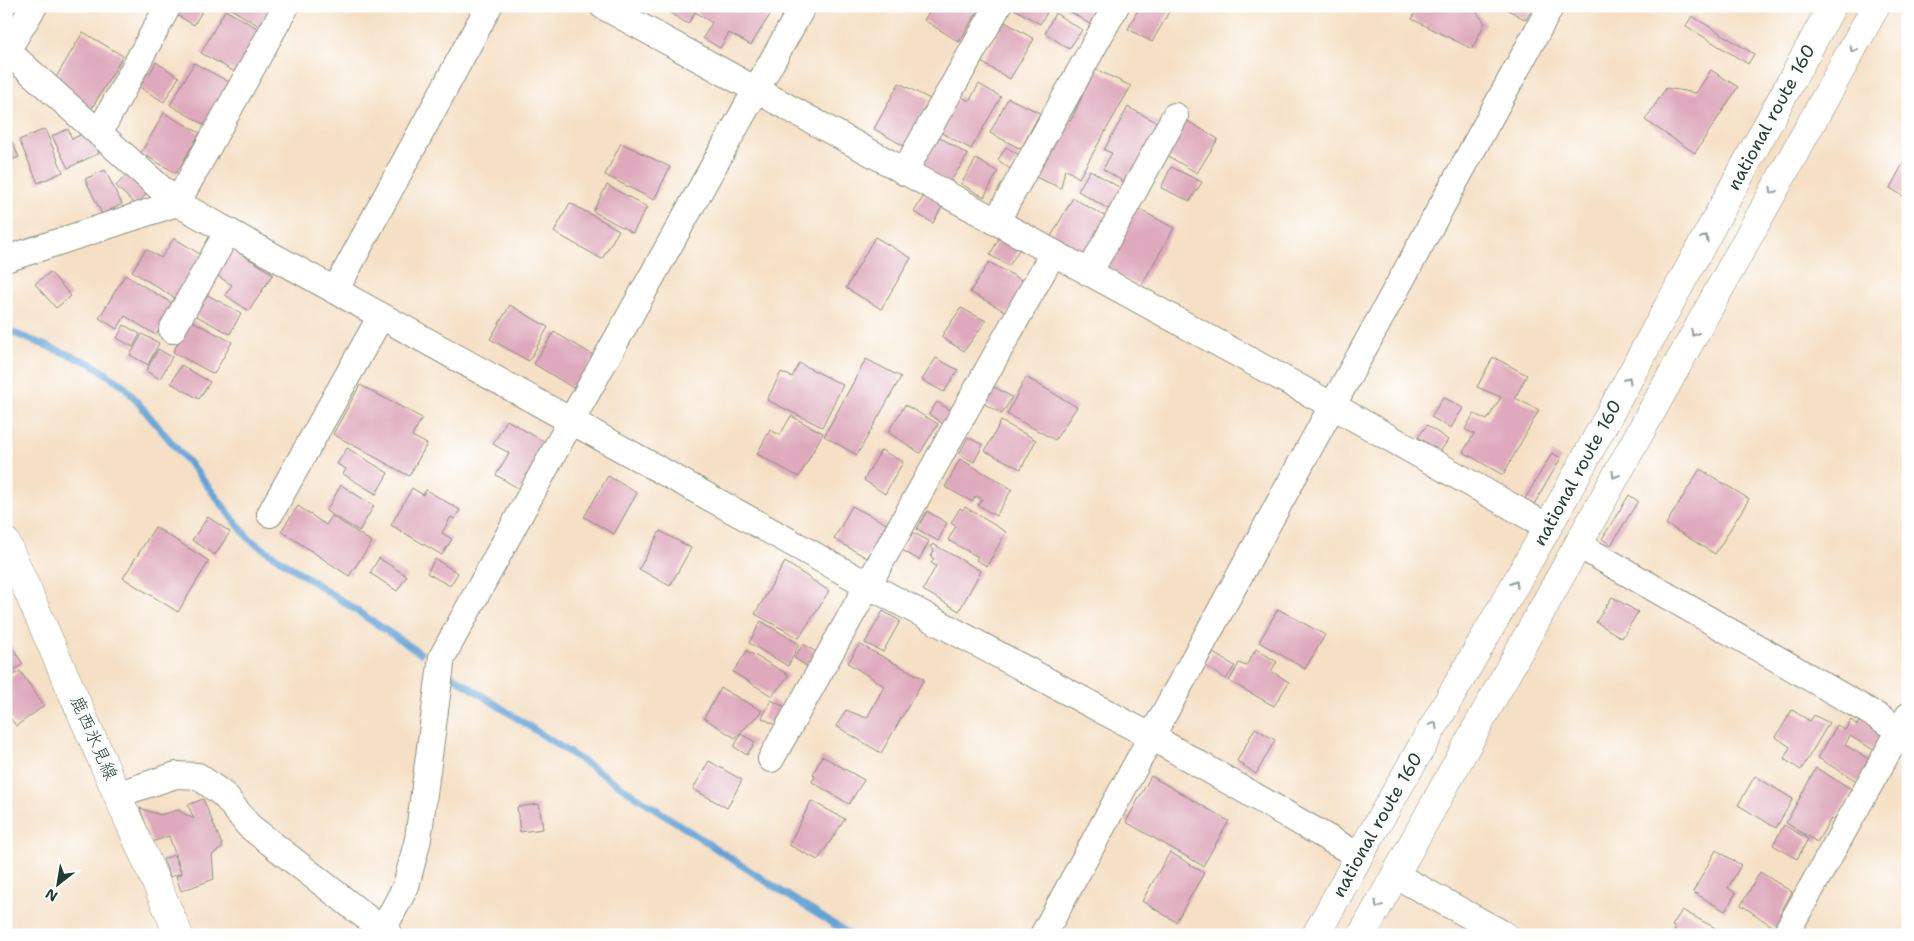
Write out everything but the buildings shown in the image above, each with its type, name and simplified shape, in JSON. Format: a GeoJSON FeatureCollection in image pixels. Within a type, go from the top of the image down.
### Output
{"type":"FeatureCollection","features":[{"type":"Feature","properties":{"kind":"main road","name":"national route 160"},"geometry":{"type":"LineString","coordinates":[[1316,935],[1359,856],[1548,527],[1832,6]]}},
{"type":"Feature","properties":{"kind":"main road","name":"national route 160"},"geometry":{"type":"LineString","coordinates":[[1362,935],[1876,6]]}},
{"type":"Feature","properties":{"kind":"main road","name":"鹿西氷見線"},"geometry":{"type":"LineString","coordinates":[[6,542],[119,794],[179,935]]}},
{"type":"Feature","properties":{"kind":"street"},"geometry":{"type":"LineString","coordinates":[[34,6],[6,51],[177,203],[868,585],[1152,737],[1359,856]]}},
{"type":"Feature","properties":{"kind":"street"},"geometry":{"type":"LineString","coordinates":[[99,133],[168,6]]}},
{"type":"Feature","properties":{"kind":"street"},"geometry":{"type":"LineString","coordinates":[[6,259],[177,203],[286,6]]}},
{"type":"Feature","properties":{"kind":"street"},"geometry":{"type":"LineString","coordinates":[[335,290],[488,6]]}},
{"type":"Feature","properties":{"kind":"street"},"geometry":{"type":"LineString","coordinates":[[602,6],[1332,406],[1548,527]]}},
{"type":"Feature","properties":{"kind":"street"},"geometry":{"type":"LineString","coordinates":[[119,794],[176,775],[198,776],[224,795],[248,826],[384,933],[406,886],[418,839],[442,657],[803,6]]}},
{"type":"Feature","properties":{"kind":"street"},"geometry":{"type":"LineString","coordinates":[[904,172],[998,6]]}},
{"type":"Feature","properties":{"kind":"street"},"geometry":{"type":"LineString","coordinates":[[996,222],[1116,6]]}},
{"type":"Feature","properties":{"kind":"street"},"geometry":{"type":"LineString","coordinates":[[1042,935],[1551,6]]}},
{"type":"Feature","properties":{"kind":"street"},"geometry":{"type":"LineString","coordinates":[[1089,273],[1175,116]]}},
{"type":"Feature","properties":{"kind":"street"},"geometry":{"type":"LineString","coordinates":[[172,330],[228,231]]}},
{"type":"Feature","properties":{"kind":"street"},"geometry":{"type":"LineString","coordinates":[[771,759],[1053,253]]}},
{"type":"Feature","properties":{"kind":"street"},"geometry":{"type":"LineString","coordinates":[[270,514],[381,316]]}},
{"type":"Feature","properties":{"kind":"street"},"geometry":{"type":"LineString","coordinates":[[1577,544],[1905,726],[1786,935]]}},
{"type":"Feature","properties":{"kind":"street"},"geometry":{"type":"LineString","coordinates":[[1395,875],[1505,935]]}},
{"type":"Feature","properties":{"kind":"waterway"},"geometry":{"type":"LineString","coordinates":[[6,330],[90,363],[123,385],[195,470],[249,539],[420,653]]}},
{"type":"Feature","properties":{"kind":"waterway"},"geometry":{"type":"LineString","coordinates":[[454,677],[851,935]]}}]}
